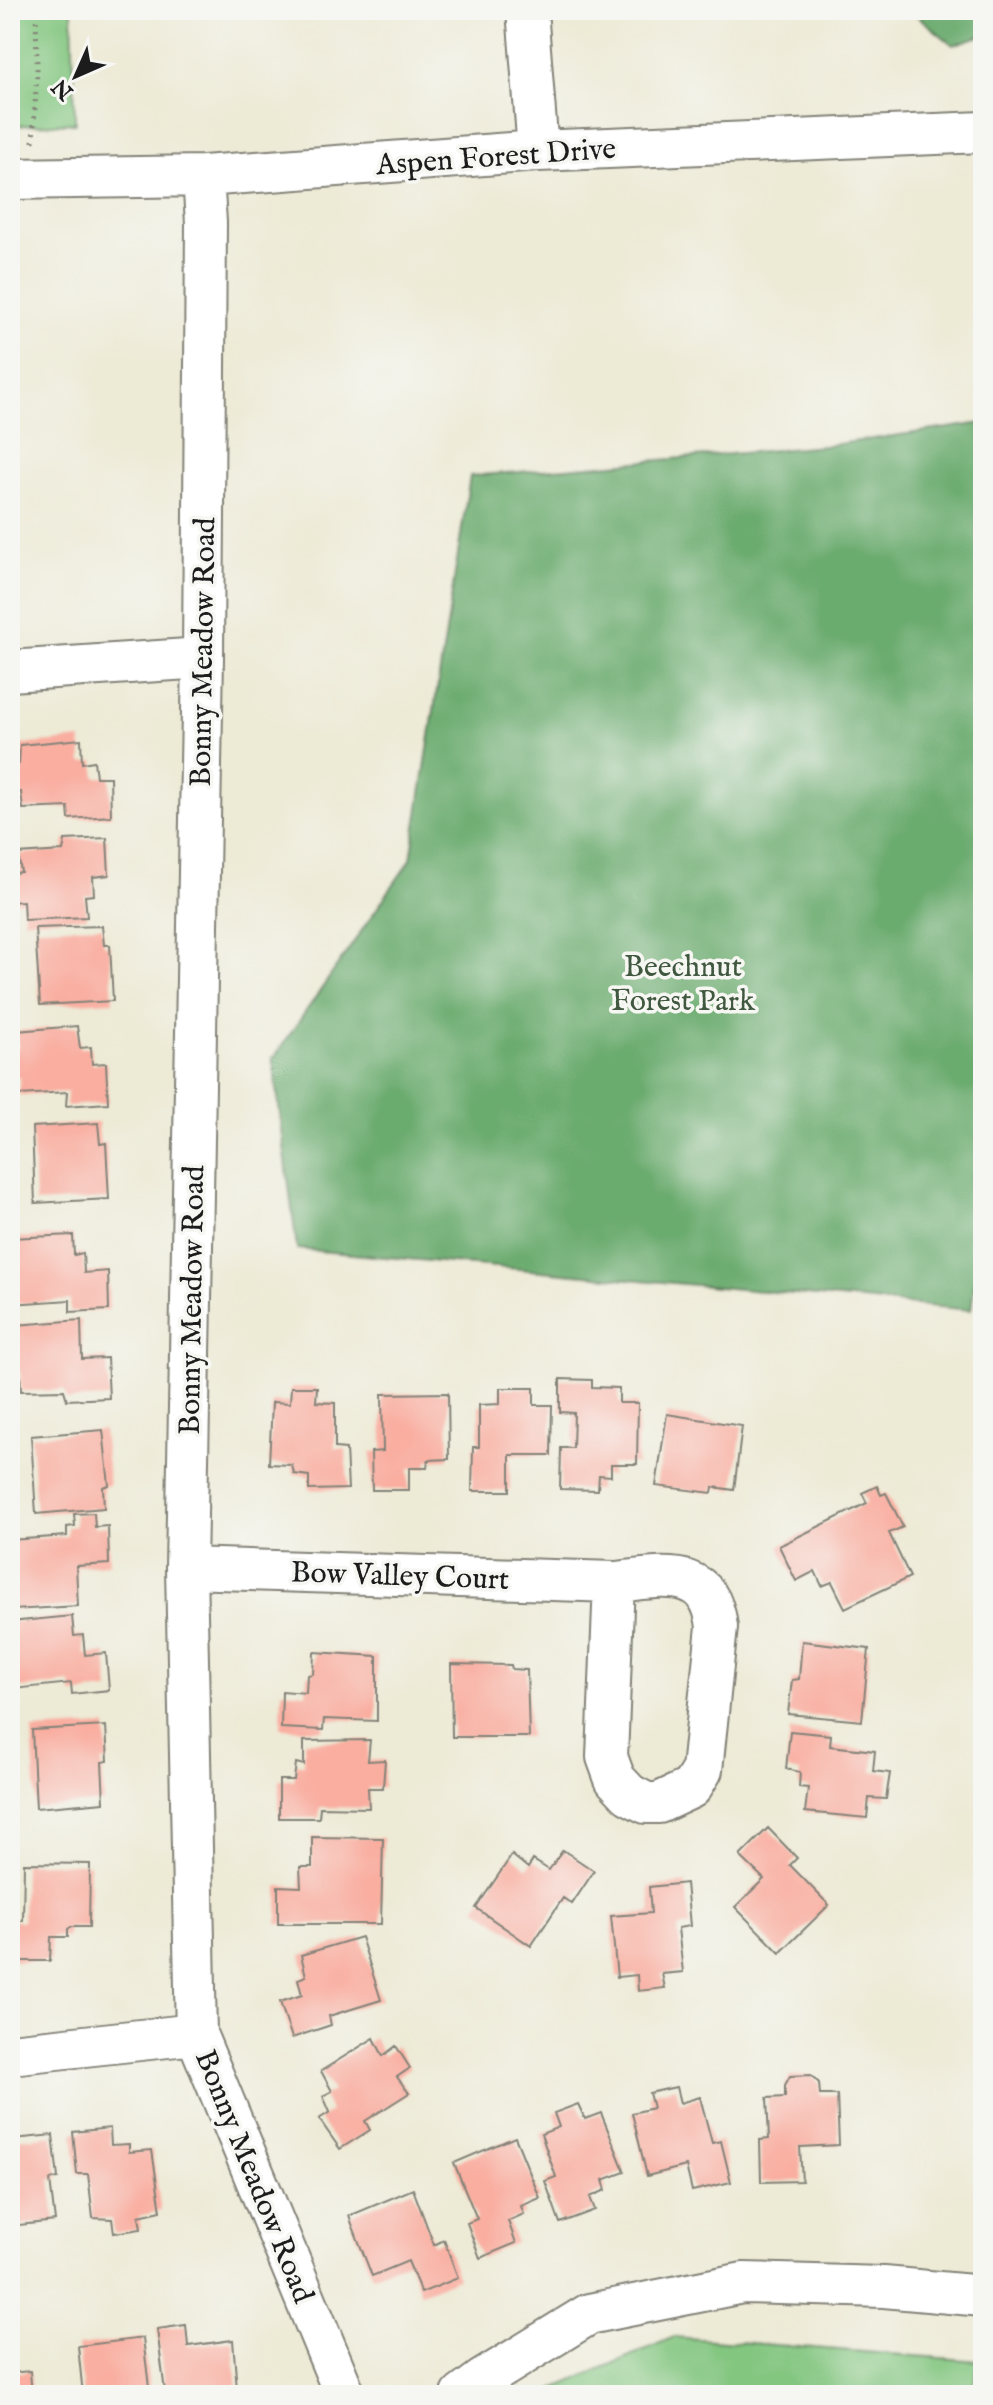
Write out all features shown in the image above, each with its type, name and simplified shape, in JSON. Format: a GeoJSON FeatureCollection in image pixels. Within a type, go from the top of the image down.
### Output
{"type":"FeatureCollection","features":[{"type":"Feature","properties":{"kind":"street"},"geometry":{"type":"LineString","coordinates":[[527,10],[538,151]]}},
{"type":"Feature","properties":{"kind":"street","name":"Aspen Forest Drive"},"geometry":{"type":"LineString","coordinates":[[20,179],[203,176],[538,151],[983,132]]}},
{"type":"Feature","properties":{"kind":"street","name":"Bonny Meadow Road"},"geometry":{"type":"LineString","coordinates":[[203,176],[206,223],[203,658],[186,1568],[196,2034],[345,2395]]}},
{"type":"Feature","properties":{"kind":"street"},"geometry":{"type":"LineString","coordinates":[[10,671],[203,658]]}},
{"type":"Feature","properties":{"kind":"street","name":"Bow Valley Court"},"geometry":{"type":"LineString","coordinates":[[186,1568],[614,1582],[674,1577],[693,1582],[709,1595],[715,1609],[717,1627],[702,1770],[691,1788],[659,1803],[646,1803],[629,1794],[615,1779],[607,1757],[614,1582]]}},
{"type":"Feature","properties":{"kind":"street"},"geometry":{"type":"LineString","coordinates":[[10,2054],[196,2034]]}},
{"type":"Feature","properties":{"kind":"street"},"geometry":{"type":"LineString","coordinates":[[462,2395],[589,2314],[743,2283],[884,2287],[983,2296]]}},
{"type":"Feature","properties":{"kind":"path"},"geometry":{"type":"LineString","coordinates":[[20,179],[37,70],[36,10]]}},
{"type":"Feature","properties":{"kind":"green space"},"geometry":{"type":"Polygon","coordinates":[[[10,10],[72,10],[75,123],[10,126],[10,10]]]}},
{"type":"Feature","properties":{"kind":"green space"},"geometry":{"type":"Polygon","coordinates":[[[910,10],[983,10],[983,35],[953,45],[910,10]]]}},
{"type":"Feature","properties":{"kind":"green space","name":"Beechnut Forest Park"},"geometry":{"type":"Polygon","coordinates":[[[983,423],[983,1221],[971,1310],[297,1249],[273,1059],[411,859],[470,476],[824,446],[983,423]]]}},
{"type":"Feature","properties":{"kind":"green space"},"geometry":{"type":"Polygon","coordinates":[[[674,2337],[979,2361],[971,2395],[540,2395],[674,2337]]]}},
{"type":"Feature","properties":{"kind":"building"},"geometry":{"type":"Polygon","coordinates":[[[81,739],[82,763],[94,761],[96,777],[110,777],[111,816],[69,819],[68,807],[23,809],[21,792],[10,792],[10,763],[19,764],[20,745],[81,739]]]}},
{"type":"Feature","properties":{"kind":"building"},"geometry":{"type":"Polygon","coordinates":[[[107,838],[109,875],[93,877],[94,895],[85,896],[87,917],[24,920],[23,901],[10,902],[10,874],[21,872],[18,854],[63,851],[65,840],[107,838]]]}},
{"type":"Feature","properties":{"kind":"building"},"geometry":{"type":"Polygon","coordinates":[[[102,926],[104,945],[110,945],[113,1001],[40,1005],[35,928],[102,926]]]}},
{"type":"Feature","properties":{"kind":"building"},"geometry":{"type":"Polygon","coordinates":[[[77,1026],[80,1048],[91,1047],[92,1064],[106,1063],[108,1103],[66,1106],[67,1092],[19,1095],[19,1076],[10,1078],[10,1049],[18,1048],[16,1031],[77,1026]]]}},
{"type":"Feature","properties":{"kind":"building"},"geometry":{"type":"Polygon","coordinates":[[[98,1123],[100,1144],[106,1143],[109,1199],[35,1203],[32,1127],[98,1123]]]}},
{"type":"Feature","properties":{"kind":"building"},"geometry":{"type":"Polygon","coordinates":[[[73,1235],[74,1255],[83,1253],[84,1273],[108,1271],[109,1310],[70,1312],[70,1300],[11,1304],[10,1238],[73,1235]]]}},
{"type":"Feature","properties":{"kind":"building"},"geometry":{"type":"Polygon","coordinates":[[[81,1320],[82,1359],[107,1358],[109,1398],[67,1400],[64,1390],[21,1391],[20,1371],[10,1372],[10,1345],[17,1345],[15,1325],[81,1320]]]}},
{"type":"Feature","properties":{"kind":"building"},"geometry":{"type":"Polygon","coordinates":[[[560,1379],[592,1380],[592,1387],[619,1388],[619,1403],[638,1403],[637,1464],[611,1464],[611,1476],[599,1475],[598,1490],[560,1489],[561,1448],[573,1448],[574,1413],[560,1412],[560,1379]]]}},
{"type":"Feature","properties":{"kind":"building"},"geometry":{"type":"Polygon","coordinates":[[[291,1387],[317,1387],[316,1402],[335,1403],[335,1448],[346,1449],[348,1489],[309,1490],[309,1476],[294,1474],[292,1465],[269,1464],[272,1402],[290,1403],[291,1387]]]}},
{"type":"Feature","properties":{"kind":"building"},"geometry":{"type":"Polygon","coordinates":[[[500,1388],[534,1388],[534,1405],[552,1405],[551,1455],[510,1455],[510,1491],[472,1491],[473,1447],[479,1447],[479,1405],[500,1404],[500,1388]]]}},
{"type":"Feature","properties":{"kind":"building"},"geometry":{"type":"Polygon","coordinates":[[[448,1393],[449,1459],[428,1460],[427,1468],[409,1468],[409,1490],[372,1490],[371,1452],[383,1451],[382,1394],[448,1393]]]}},
{"type":"Feature","properties":{"kind":"building"},"geometry":{"type":"Polygon","coordinates":[[[667,1414],[742,1426],[734,1490],[713,1487],[712,1493],[656,1486],[667,1414]]]}},
{"type":"Feature","properties":{"kind":"building"},"geometry":{"type":"Polygon","coordinates":[[[103,1430],[109,1485],[103,1487],[104,1508],[36,1514],[31,1436],[103,1430]]]}},
{"type":"Feature","properties":{"kind":"building"},"geometry":{"type":"Polygon","coordinates":[[[877,1486],[881,1495],[886,1493],[903,1527],[889,1533],[910,1577],[845,1608],[832,1582],[822,1586],[815,1571],[796,1581],[779,1546],[867,1503],[862,1493],[877,1486]]]}},
{"type":"Feature","properties":{"kind":"building"},"geometry":{"type":"Polygon","coordinates":[[[94,1513],[95,1527],[108,1526],[109,1564],[76,1566],[78,1606],[13,1610],[10,1599],[10,1540],[67,1536],[67,1527],[75,1526],[74,1514],[94,1513]]]}},
{"type":"Feature","properties":{"kind":"building"},"geometry":{"type":"Polygon","coordinates":[[[72,1616],[74,1636],[83,1635],[85,1655],[106,1653],[109,1690],[72,1694],[71,1683],[13,1689],[10,1622],[72,1616]]]}},
{"type":"Feature","properties":{"kind":"building"},"geometry":{"type":"Polygon","coordinates":[[[802,1641],[869,1649],[862,1721],[788,1714],[792,1680],[799,1679],[802,1641]]]}},
{"type":"Feature","properties":{"kind":"building"},"geometry":{"type":"Polygon","coordinates":[[[314,1652],[377,1656],[377,1721],[324,1719],[323,1730],[281,1728],[282,1691],[306,1693],[307,1675],[313,1674],[314,1652]]]}},
{"type":"Feature","properties":{"kind":"building"},"geometry":{"type":"Polygon","coordinates":[[[451,1664],[511,1665],[512,1669],[527,1670],[529,1737],[452,1737],[451,1664]]]}},
{"type":"Feature","properties":{"kind":"building"},"geometry":{"type":"Polygon","coordinates":[[[106,1726],[108,1761],[102,1762],[104,1802],[36,1808],[32,1730],[106,1726]]]}},
{"type":"Feature","properties":{"kind":"building"},"geometry":{"type":"Polygon","coordinates":[[[790,1731],[831,1735],[830,1746],[875,1751],[873,1771],[890,1773],[886,1799],[869,1798],[867,1818],[805,1812],[808,1788],[799,1787],[800,1772],[786,1769],[790,1731]]]}},
{"type":"Feature","properties":{"kind":"building"},"geometry":{"type":"Polygon","coordinates":[[[370,1740],[368,1761],[385,1760],[383,1788],[368,1788],[369,1808],[320,1807],[319,1818],[279,1818],[279,1780],[294,1780],[296,1763],[304,1765],[304,1741],[370,1740]]]}},
{"type":"Feature","properties":{"kind":"building"},"geometry":{"type":"Polygon","coordinates":[[[768,1828],[797,1858],[790,1865],[829,1905],[780,1953],[735,1907],[764,1879],[740,1856],[768,1828]]]}},
{"type":"Feature","properties":{"kind":"building"},"geometry":{"type":"Polygon","coordinates":[[[312,1837],[383,1838],[381,1924],[278,1924],[278,1886],[301,1887],[300,1867],[312,1867],[312,1837]]]}},
{"type":"Feature","properties":{"kind":"building"},"geometry":{"type":"Polygon","coordinates":[[[563,1850],[594,1871],[572,1904],[563,1898],[531,1946],[476,1908],[512,1855],[528,1868],[533,1860],[549,1870],[563,1850]]]}},
{"type":"Feature","properties":{"kind":"building"},"geometry":{"type":"Polygon","coordinates":[[[24,1863],[90,1864],[89,1927],[71,1927],[68,1937],[51,1937],[50,1961],[12,1961],[12,1921],[23,1921],[24,1863]]]}},
{"type":"Feature","properties":{"kind":"building"},"geometry":{"type":"Polygon","coordinates":[[[686,1883],[690,1926],[678,1928],[683,1972],[662,1974],[665,1988],[638,1991],[637,1975],[617,1977],[611,1916],[651,1913],[649,1887],[686,1883]]]}},
{"type":"Feature","properties":{"kind":"building"},"geometry":{"type":"Polygon","coordinates":[[[361,1937],[381,2000],[329,2016],[331,2025],[292,2038],[280,2002],[302,1995],[298,1979],[306,1976],[301,1955],[361,1937]]]}},
{"type":"Feature","properties":{"kind":"building"},"geometry":{"type":"Polygon","coordinates":[[[374,2038],[383,2056],[396,2046],[410,2068],[397,2077],[409,2093],[365,2121],[370,2130],[340,2149],[319,2119],[330,2112],[323,2096],[332,2091],[321,2071],[374,2038]]]}},
{"type":"Feature","properties":{"kind":"building"},"geometry":{"type":"Polygon","coordinates":[[[811,2075],[819,2083],[820,2095],[837,2095],[839,2145],[800,2147],[802,2181],[761,2182],[760,2140],[769,2139],[767,2098],[785,2097],[785,2085],[790,2076],[811,2075]]]}},
{"type":"Feature","properties":{"kind":"building"},"geometry":{"type":"Polygon","coordinates":[[[676,2087],[680,2103],[700,2097],[712,2143],[721,2141],[731,2182],[692,2191],[686,2166],[647,2176],[632,2113],[653,2108],[649,2093],[676,2087]]]}},
{"type":"Feature","properties":{"kind":"building"},"geometry":{"type":"Polygon","coordinates":[[[578,2104],[585,2119],[601,2113],[625,2172],[603,2180],[606,2190],[590,2197],[595,2210],[560,2223],[545,2181],[556,2177],[541,2134],[559,2127],[554,2113],[578,2104]]]}},
{"type":"Feature","properties":{"kind":"building"},"geometry":{"type":"Polygon","coordinates":[[[110,2128],[111,2145],[129,2144],[129,2152],[152,2150],[161,2211],[139,2216],[141,2229],[114,2233],[112,2219],[93,2218],[88,2174],[77,2174],[73,2132],[110,2128]]]}},
{"type":"Feature","properties":{"kind":"building"},"geometry":{"type":"Polygon","coordinates":[[[53,2135],[58,2178],[50,2180],[55,2221],[10,2226],[10,2166],[16,2165],[14,2139],[53,2135]]]}},
{"type":"Feature","properties":{"kind":"building"},"geometry":{"type":"Polygon","coordinates":[[[515,2137],[540,2198],[521,2206],[524,2214],[508,2221],[516,2243],[480,2258],[467,2223],[477,2219],[454,2163],[515,2137]]]}},
{"type":"Feature","properties":{"kind":"building"},"geometry":{"type":"Polygon","coordinates":[[[413,2189],[434,2245],[444,2240],[458,2278],[421,2293],[408,2261],[372,2276],[349,2216],[413,2189]]]}},
{"type":"Feature","properties":{"kind":"building"},"geometry":{"type":"Polygon","coordinates":[[[186,2325],[188,2346],[233,2340],[237,2390],[201,2395],[154,2395],[165,2392],[157,2329],[186,2325]]]}},
{"type":"Feature","properties":{"kind":"building"},"geometry":{"type":"Polygon","coordinates":[[[143,2338],[150,2395],[83,2395],[78,2346],[143,2338]]]}},
{"type":"Feature","properties":{"kind":"building"},"geometry":{"type":"Polygon","coordinates":[[[30,2371],[32,2395],[10,2395],[10,2373],[30,2371]]]}}]}
